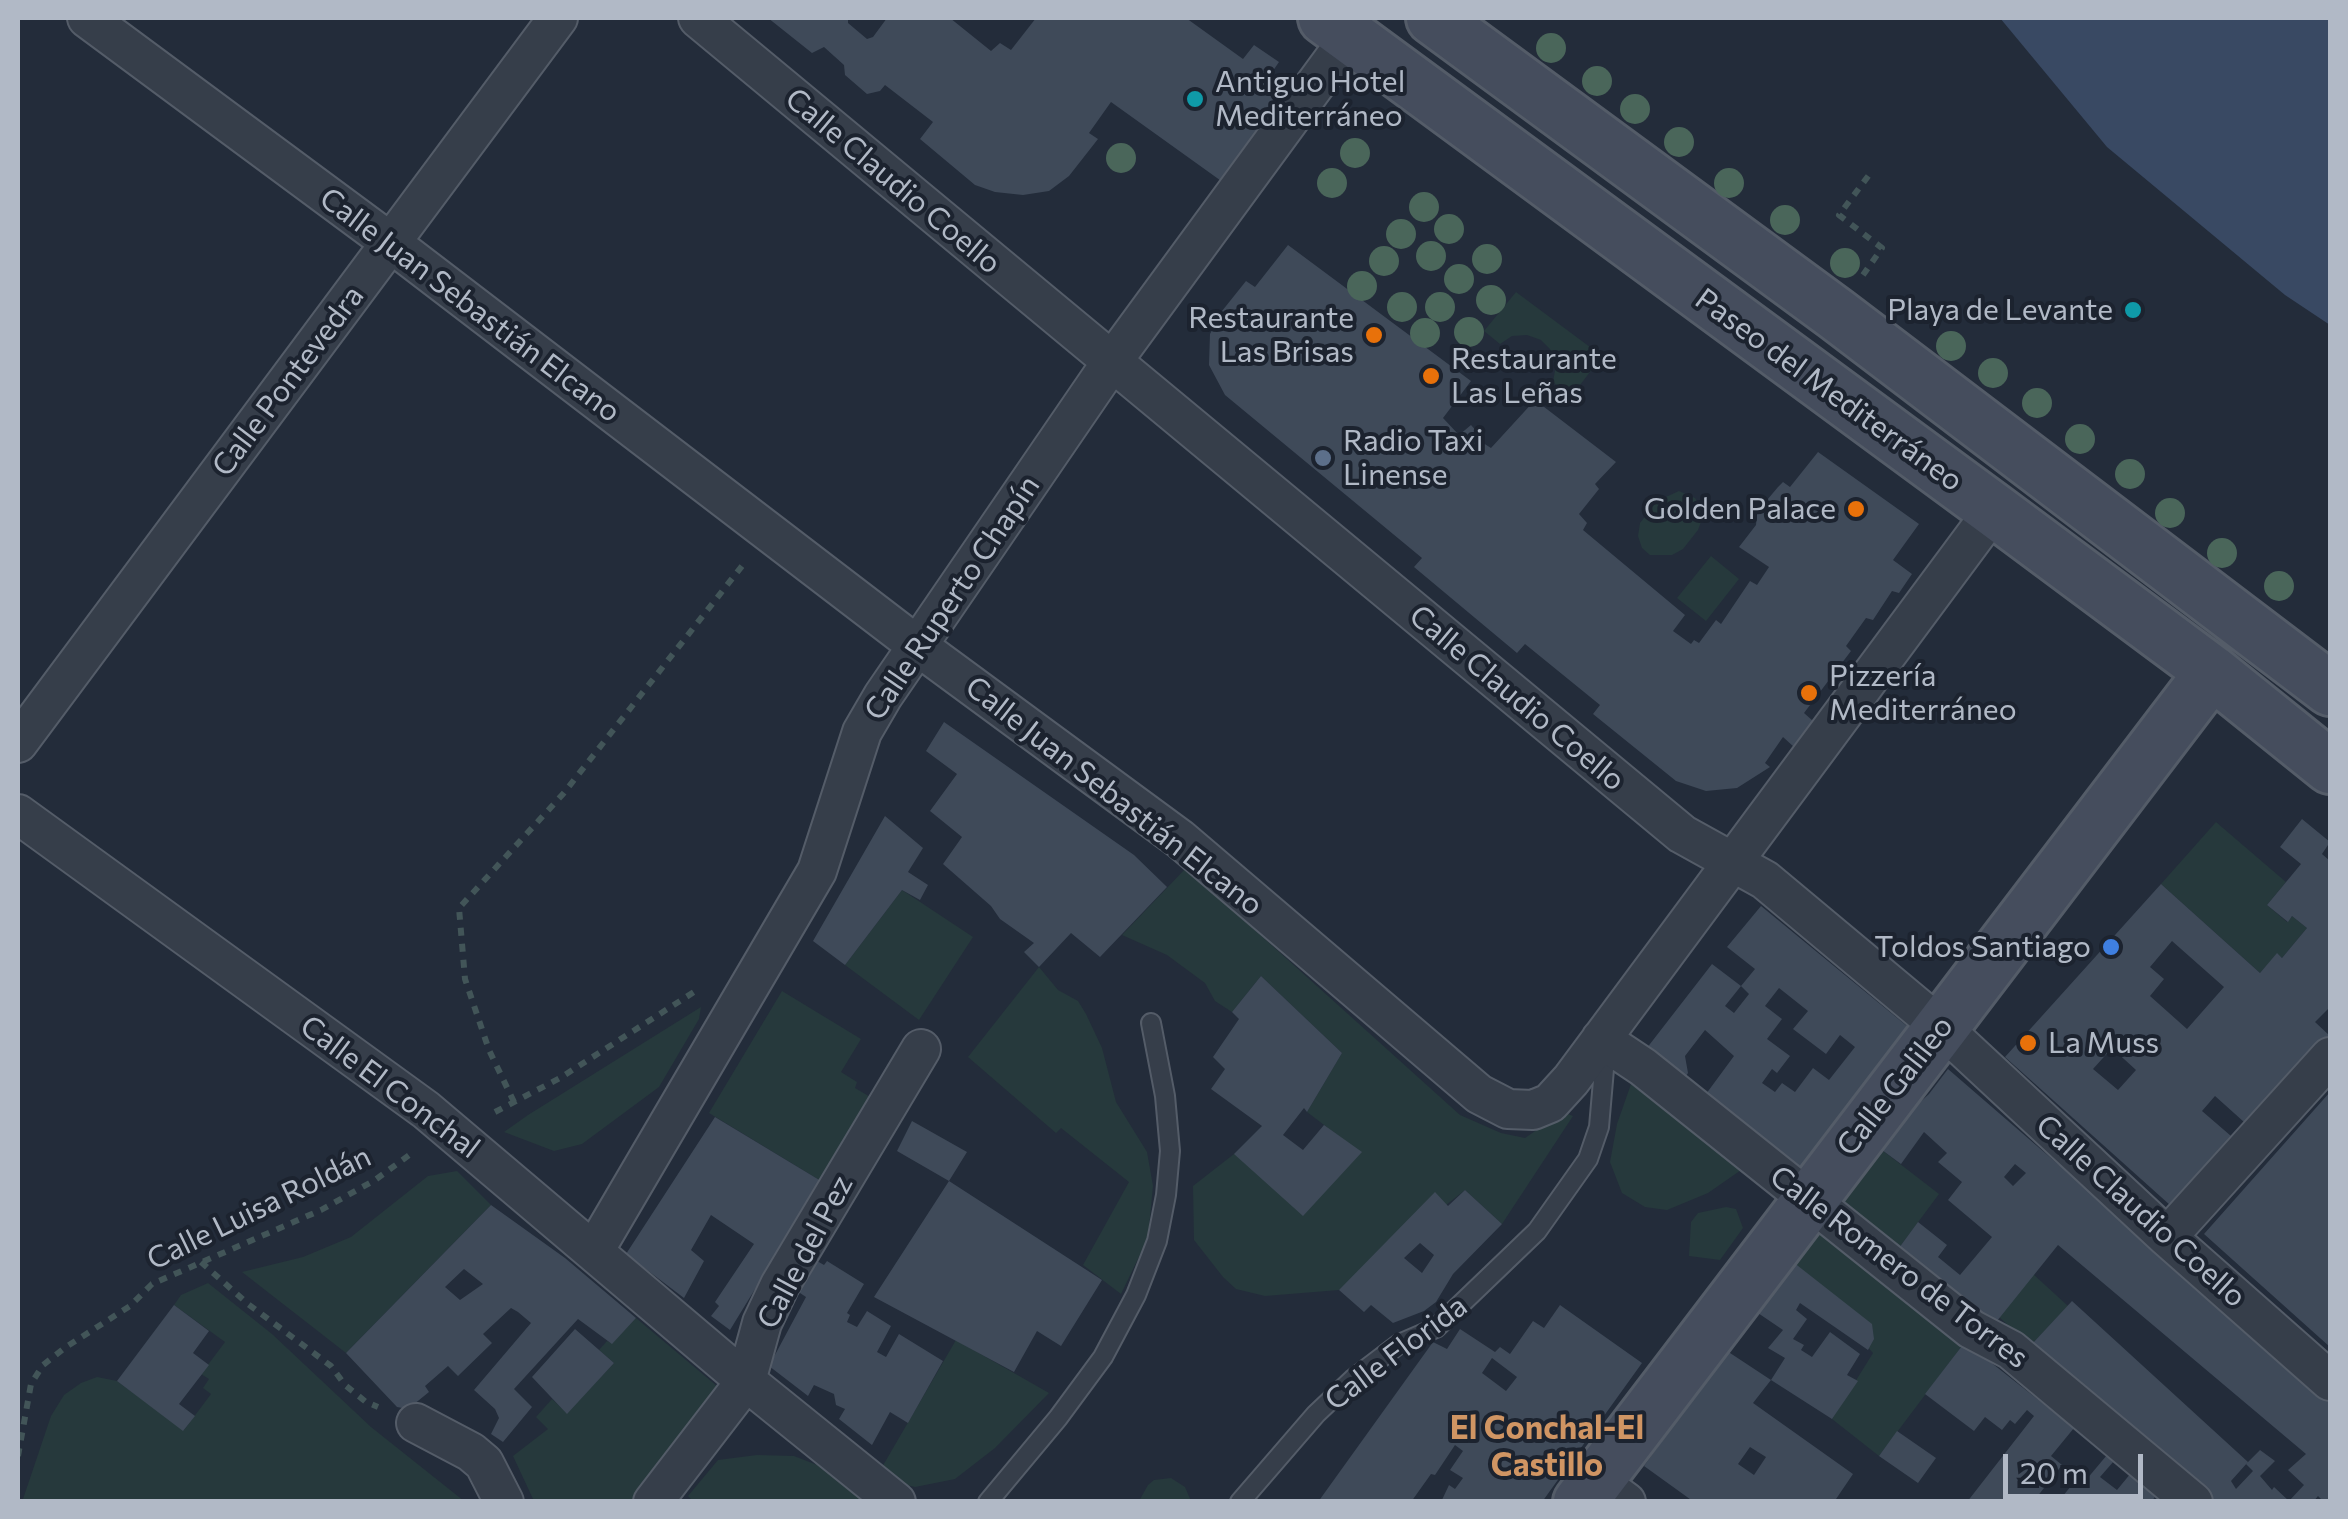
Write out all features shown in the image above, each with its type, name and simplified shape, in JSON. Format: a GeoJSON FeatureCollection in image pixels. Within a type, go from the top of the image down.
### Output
{"type":"FeatureCollection","features":[{"type":"Feature","properties":{"kind":"main road","name":"Paseo del Mediterráneo"},"geometry":{"type":"LineString","coordinates":[[1433,18],[1852,325],[2330,689]]}},
{"type":"Feature","properties":{"kind":"main road","name":"Paseo del Mediterráneo"},"geometry":{"type":"LineString","coordinates":[[1337,27],[2212,672],[2330,767]]}},
{"type":"Feature","properties":{"kind":"main road","name":"Calle Galileo"},"geometry":{"type":"LineString","coordinates":[[1601,1494],[1808,1199],[2212,672]]}},
{"type":"Feature","properties":{"kind":"street","name":"Calle Juan Sebastián Elcano"},"geometry":{"type":"LineString","coordinates":[[87,18],[391,242],[918,647],[1180,839],[1479,1094],[1508,1110],[1533,1110],[1550,1103],[1994,510]]}},
{"type":"Feature","properties":{"kind":"street","name":"Calle Pontevedra"},"geometry":{"type":"LineString","coordinates":[[18,743],[558,18]]}},
{"type":"Feature","properties":{"kind":"street","name":"Calle Claudio Coello"},"geometry":{"type":"LineString","coordinates":[[698,18],[1682,834],[1765,880],[1941,1027],[2167,1237],[2330,1381]]}},
{"type":"Feature","properties":{"kind":"street","name":"Calle Ruperto Chapín"},"geometry":{"type":"LineString","coordinates":[[594,1251],[816,871],[862,732],[1337,27]]}},
{"type":"Feature","properties":{"kind":"street","name":"Calle El Conchal"},"geometry":{"type":"LineString","coordinates":[[18,814],[426,1110],[746,1381],[896,1502]]}},
{"type":"Feature","properties":{"kind":"street","name":"Calle Romero de Torres"},"geometry":{"type":"LineString","coordinates":[[1601,1039],[1971,1328],[2011,1350],[2193,1502]]}},
{"type":"Feature","properties":{"kind":"street","name":"Calle del Pez"},"geometry":{"type":"LineString","coordinates":[[653,1502],[746,1381],[762,1323],[780,1285],[920,1049]]}},
{"type":"Feature","properties":{"kind":"street"},"geometry":{"type":"LineString","coordinates":[[2167,1237],[2330,1056]]}},
{"type":"Feature","properties":{"kind":"street"},"geometry":{"type":"LineString","coordinates":[[416,1423],[484,1463],[504,1502]]}},
{"type":"Feature","properties":{"kind":"lane"},"geometry":{"type":"LineString","coordinates":[[988,1502],[1103,1357],[1136,1295],[1157,1241],[1170,1151],[1151,1023]]}},
{"type":"Feature","properties":{"kind":"lane","name":"Calle Florida"},"geometry":{"type":"LineString","coordinates":[[1240,1502],[1316,1414],[1353,1380],[1399,1344],[1436,1328],[1537,1231],[1588,1159],[1599,1128],[1604,1069],[1601,1039]]}},
{"type":"Feature","properties":{"kind":"path"},"geometry":{"type":"LineString","coordinates":[[514,1102],[489,1050],[466,979],[458,908],[564,794],[769,533]]}},
{"type":"Feature","properties":{"kind":"path","name":"Calle Luisa Roldán"},"geometry":{"type":"LineString","coordinates":[[18,1456],[32,1384],[43,1365],[130,1306],[152,1284],[321,1210],[415,1152],[560,1078],[709,982]]}},
{"type":"Feature","properties":{"kind":"path"},"geometry":{"type":"LineString","coordinates":[[201,1262],[248,1304],[331,1366],[345,1385],[366,1402],[416,1423]]}},
{"type":"Feature","properties":{"kind":"shaded area"},"geometry":{"type":"Polygon","coordinates":[[[1516,292],[1602,356],[1571,397],[1553,382],[1556,365],[1550,349],[1541,340],[1527,335],[1512,336],[1500,344],[1484,331],[1516,292]]]}},
{"type":"Feature","properties":{"kind":"shaded area"},"geometry":{"type":"Polygon","coordinates":[[[1679,491],[1695,498],[1701,506],[1698,530],[1683,549],[1672,555],[1650,555],[1642,548],[1638,536],[1640,523],[1657,501],[1679,491]]]}},
{"type":"Feature","properties":{"kind":"shaded area"},"geometry":{"type":"Polygon","coordinates":[[[1711,556],[1739,579],[1706,621],[1677,598],[1711,556]]]}},
{"type":"Feature","properties":{"kind":"shaded area"},"geometry":{"type":"Polygon","coordinates":[[[2216,822],[2286,882],[2267,905],[2287,922],[2292,916],[2307,928],[2282,958],[2277,954],[2260,973],[2161,884],[2216,822]]]}},
{"type":"Feature","properties":{"kind":"shaded area"},"geometry":{"type":"Polygon","coordinates":[[[1186,868],[1460,1115],[1501,1133],[1525,1138],[1563,1112],[1573,1116],[1502,1224],[1465,1190],[1339,1290],[1265,1296],[1236,1289],[1223,1277],[1194,1240],[1193,1186],[1234,1154],[1361,1153],[1307,1112],[1342,1053],[1261,976],[1232,1012],[1215,1001],[1205,983],[1167,955],[1122,935],[1186,868]]]}},
{"type":"Feature","properties":{"kind":"shaded area"},"geometry":{"type":"Polygon","coordinates":[[[902,890],[973,937],[919,1020],[845,965],[902,890]]]}},
{"type":"Feature","properties":{"kind":"shaded area"},"geometry":{"type":"Polygon","coordinates":[[[1039,967],[1058,990],[1078,1001],[1086,1014],[1102,1048],[1116,1102],[1147,1152],[1153,1186],[1148,1238],[1121,1294],[1083,1265],[1129,1182],[1061,1128],[1056,1133],[968,1057],[1039,967]]]}},
{"type":"Feature","properties":{"kind":"shaded area"},"geometry":{"type":"Polygon","coordinates":[[[782,991],[861,1039],[841,1072],[857,1082],[855,1088],[872,1098],[821,1181],[709,1113],[782,991]]]}},
{"type":"Feature","properties":{"kind":"shaded area"},"geometry":{"type":"Polygon","coordinates":[[[701,1007],[699,1019],[659,1087],[582,1144],[554,1151],[504,1132],[528,1115],[701,1007]]]}},
{"type":"Feature","properties":{"kind":"shaded area"},"geometry":{"type":"Polygon","coordinates":[[[1631,1084],[1744,1168],[1708,1193],[1667,1210],[1645,1207],[1622,1193],[1610,1162],[1617,1124],[1631,1084]]]}},
{"type":"Feature","properties":{"kind":"shaded area"},"geometry":{"type":"Polygon","coordinates":[[[1882,1150],[1939,1194],[1896,1252],[1837,1206],[1882,1150]]]}},
{"type":"Feature","properties":{"kind":"shaded area"},"geometry":{"type":"Polygon","coordinates":[[[457,1171],[491,1205],[346,1353],[242,1272],[303,1257],[351,1237],[428,1176],[457,1171]]]}},
{"type":"Feature","properties":{"kind":"shaded area"},"geometry":{"type":"Polygon","coordinates":[[[1726,1207],[1736,1209],[1743,1228],[1720,1260],[1689,1256],[1691,1222],[1698,1213],[1726,1207]]]}},
{"type":"Feature","properties":{"kind":"shaded area"},"geometry":{"type":"Polygon","coordinates":[[[1824,1226],[1965,1342],[1879,1456],[1832,1419],[1873,1353],[1793,1262],[1824,1226]]]}},
{"type":"Feature","properties":{"kind":"shaded area"},"geometry":{"type":"Polygon","coordinates":[[[2033,1274],[2068,1306],[2032,1344],[1999,1317],[2033,1274]]]}},
{"type":"Feature","properties":{"kind":"shaded area"},"geometry":{"type":"Polygon","coordinates":[[[208,1283],[272,1334],[371,1427],[464,1501],[22,1502],[51,1416],[64,1395],[81,1383],[97,1377],[117,1381],[184,1430],[211,1394],[203,1388],[209,1379],[201,1374],[225,1342],[174,1305],[181,1295],[208,1283]]]}},
{"type":"Feature","properties":{"kind":"shaded area"},"geometry":{"type":"Polygon","coordinates":[[[636,1318],[724,1392],[632,1501],[534,1501],[513,1456],[548,1429],[536,1417],[552,1399],[567,1413],[614,1363],[599,1350],[607,1341],[612,1343],[636,1318]]]}},
{"type":"Feature","properties":{"kind":"shaded area"},"geometry":{"type":"Polygon","coordinates":[[[956,1340],[1049,1393],[995,1448],[955,1479],[915,1487],[887,1480],[878,1474],[956,1340]]]}},
{"type":"Feature","properties":{"kind":"shaded area"},"geometry":{"type":"Polygon","coordinates":[[[794,1456],[830,1470],[869,1501],[694,1502],[688,1496],[718,1460],[794,1456]]]}},
{"type":"Feature","properties":{"kind":"shaded area"},"geometry":{"type":"Polygon","coordinates":[[[1171,1478],[1185,1487],[1191,1501],[1139,1501],[1154,1480],[1171,1478]]]}},
{"type":"Feature","properties":{"kind":"water"},"geometry":{"type":"Polygon","coordinates":[[[2000,18],[2330,18],[2330,325],[2285,295],[2107,147],[2000,18]]]}},
{"type":"Feature","properties":{"kind":"building"},"geometry":{"type":"Polygon","coordinates":[[[768,18],[848,18],[848,23],[867,39],[887,18],[950,18],[991,51],[1000,43],[1011,50],[1036,18],[1186,18],[1243,59],[1254,45],[1279,62],[1268,78],[1284,90],[1275,102],[1280,106],[1241,151],[1245,155],[1224,183],[1111,102],[1089,133],[1098,139],[1069,176],[1049,191],[1023,195],[995,192],[975,185],[920,139],[933,122],[885,85],[880,91],[867,94],[845,75],[844,65],[824,47],[812,53],[768,18]]]}},
{"type":"Feature","properties":{"kind":"building"},"geometry":{"type":"Polygon","coordinates":[[[1288,245],[1471,381],[1443,418],[1459,435],[1471,425],[1480,441],[1491,448],[1535,400],[1616,462],[1595,484],[1599,489],[1579,514],[1587,523],[1583,530],[1685,615],[1673,631],[1691,644],[1694,640],[1699,643],[1716,620],[1721,624],[1750,581],[1757,585],[1769,567],[1739,547],[1756,525],[1757,512],[1783,482],[1790,487],[1818,452],[1919,524],[1893,560],[1912,574],[1899,593],[1892,591],[1873,620],[1866,618],[1846,646],[1851,651],[1804,713],[1813,721],[1794,747],[1783,737],[1765,763],[1770,767],[1737,788],[1706,791],[1676,781],[1593,714],[1600,705],[1525,644],[1517,653],[1414,567],[1422,558],[1225,395],[1209,365],[1210,334],[1246,281],[1255,287],[1288,245]]]}},
{"type":"Feature","properties":{"kind":"building"},"geometry":{"type":"Polygon","coordinates":[[[944,722],[1134,855],[1167,887],[1100,957],[1071,933],[1039,967],[1024,952],[1034,943],[1000,919],[991,906],[943,864],[962,837],[930,811],[957,774],[926,751],[944,722]]]}},
{"type":"Feature","properties":{"kind":"building"},"geometry":{"type":"Polygon","coordinates":[[[885,816],[923,848],[908,872],[928,885],[920,900],[902,890],[845,965],[813,941],[885,816]]]}},
{"type":"Feature","properties":{"kind":"building"},"geometry":{"type":"Polygon","coordinates":[[[2302,819],[2330,842],[2322,854],[2330,861],[2330,1007],[2315,1022],[2330,1036],[2330,1043],[2180,1214],[2005,1057],[2161,884],[2260,973],[2277,953],[2282,958],[2307,928],[2292,916],[2288,922],[2267,905],[2301,864],[2280,847],[2302,819]],[[2172,941],[2150,967],[2164,979],[2150,996],[2187,1029],[2224,987],[2172,941]],[[2112,1048],[2093,1069],[2118,1090],[2136,1070],[2112,1048]],[[2215,1096],[2202,1111],[2231,1136],[2244,1122],[2215,1096]]]}},
{"type":"Feature","properties":{"kind":"building"},"geometry":{"type":"Polygon","coordinates":[[[1761,906],[1913,1031],[1799,1176],[1643,1053],[1712,964],[1741,986],[1755,969],[1727,947],[1761,906]],[[1741,986],[1725,1006],[1734,1013],[1749,994],[1741,986]],[[1779,988],[1765,1006],[1782,1019],[1767,1039],[1790,1056],[1777,1073],[1772,1069],[1762,1083],[1775,1092],[1782,1083],[1795,1092],[1813,1068],[1829,1080],[1855,1047],[1840,1035],[1826,1054],[1793,1029],[1808,1011],[1779,988]],[[1705,1030],[1685,1056],[1686,1076],[1706,1094],[1734,1056],[1705,1030]]]}},
{"type":"Feature","properties":{"kind":"building"},"geometry":{"type":"Polygon","coordinates":[[[1261,976],[1342,1053],[1307,1112],[1304,1108],[1283,1135],[1303,1150],[1324,1125],[1362,1152],[1303,1216],[1234,1154],[1262,1126],[1211,1089],[1225,1069],[1213,1057],[1239,1019],[1232,1012],[1261,976]]]}},
{"type":"Feature","properties":{"kind":"building"},"geometry":{"type":"Polygon","coordinates":[[[1948,1069],[2330,1397],[2330,1502],[2318,1496],[2313,1502],[2203,1502],[2032,1344],[2072,1301],[2248,1462],[2260,1450],[2275,1461],[2260,1476],[2272,1490],[2274,1487],[2289,1501],[2304,1485],[2288,1470],[2306,1454],[2058,1245],[1997,1321],[1981,1319],[1896,1252],[1918,1222],[1947,1245],[1938,1257],[1960,1275],[1992,1237],[1948,1200],[1962,1182],[1938,1162],[1947,1153],[1924,1132],[1901,1164],[1882,1150],[1905,1116],[1948,1069]],[[2015,1164],[2004,1177],[2013,1186],[2026,1173],[2015,1164]],[[2246,1464],[2231,1481],[2236,1489],[2253,1471],[2246,1464]]]}},
{"type":"Feature","properties":{"kind":"building"},"geometry":{"type":"Polygon","coordinates":[[[2330,1092],[2330,1347],[2204,1234],[2330,1092]]]}},
{"type":"Feature","properties":{"kind":"building"},"geometry":{"type":"Polygon","coordinates":[[[715,1117],[821,1181],[730,1330],[711,1316],[719,1306],[715,1302],[754,1244],[711,1215],[691,1250],[704,1261],[684,1298],[626,1254],[715,1117]]]}},
{"type":"Feature","properties":{"kind":"building"},"geometry":{"type":"Polygon","coordinates":[[[912,1121],[967,1152],[949,1181],[897,1151],[912,1121]]]}},
{"type":"Feature","properties":{"kind":"building"},"geometry":{"type":"Polygon","coordinates":[[[949,1181],[1102,1280],[1061,1346],[1037,1331],[1014,1372],[874,1297],[949,1181]]]}},
{"type":"Feature","properties":{"kind":"building"},"geometry":{"type":"Polygon","coordinates":[[[1465,1190],[1502,1224],[1453,1274],[1436,1302],[1393,1323],[1371,1305],[1364,1312],[1339,1290],[1435,1192],[1448,1206],[1465,1190]],[[1420,1243],[1404,1258],[1422,1273],[1434,1255],[1420,1243]]]}},
{"type":"Feature","properties":{"kind":"building"},"geometry":{"type":"Polygon","coordinates":[[[491,1205],[565,1258],[636,1318],[612,1344],[578,1319],[514,1389],[532,1407],[503,1442],[491,1434],[499,1418],[495,1409],[474,1390],[531,1323],[511,1308],[483,1334],[492,1343],[458,1376],[448,1366],[425,1386],[429,1392],[408,1409],[397,1407],[346,1353],[491,1205]],[[464,1269],[445,1287],[460,1300],[483,1284],[464,1269]]]}},
{"type":"Feature","properties":{"kind":"building"},"geometry":{"type":"Polygon","coordinates":[[[810,1257],[824,1265],[827,1261],[864,1284],[847,1313],[847,1322],[857,1327],[867,1311],[891,1326],[877,1352],[886,1357],[899,1334],[943,1361],[908,1423],[890,1412],[872,1445],[839,1419],[845,1409],[836,1405],[834,1394],[814,1385],[808,1396],[769,1366],[806,1297],[791,1287],[810,1257]]]}},
{"type":"Feature","properties":{"kind":"building"},"geometry":{"type":"Polygon","coordinates":[[[1793,1262],[1872,1324],[1874,1339],[1868,1350],[1800,1303],[1796,1310],[1807,1319],[1793,1339],[1804,1345],[1801,1350],[1812,1357],[1830,1332],[1860,1354],[1847,1375],[1858,1381],[1832,1419],[1771,1380],[1785,1358],[1768,1348],[1783,1330],[1755,1311],[1793,1262]]]}},
{"type":"Feature","properties":{"kind":"building"},"geometry":{"type":"Polygon","coordinates":[[[174,1305],[209,1331],[193,1353],[209,1365],[179,1404],[195,1416],[183,1431],[117,1381],[174,1305]]]}},
{"type":"Feature","properties":{"kind":"building"},"geometry":{"type":"Polygon","coordinates":[[[1560,1305],[1642,1363],[1542,1502],[1441,1502],[1449,1485],[1455,1489],[1463,1478],[1450,1470],[1463,1451],[1455,1445],[1411,1502],[1318,1502],[1433,1342],[1447,1349],[1460,1329],[1495,1352],[1500,1347],[1510,1354],[1533,1321],[1544,1328],[1560,1305]],[[1492,1358],[1482,1373],[1506,1391],[1517,1377],[1492,1358]]]}},
{"type":"Feature","properties":{"kind":"building"},"geometry":{"type":"Polygon","coordinates":[[[575,1329],[614,1363],[567,1414],[532,1377],[575,1329]]]}},
{"type":"Feature","properties":{"kind":"building"},"geometry":{"type":"Polygon","coordinates":[[[1965,1342],[2074,1428],[2051,1456],[2062,1465],[2033,1502],[1967,1502],[2034,1416],[2027,1410],[2015,1424],[2010,1420],[2002,1430],[1985,1417],[1974,1431],[1925,1394],[1965,1342]]]}},
{"type":"Feature","properties":{"kind":"building"},"geometry":{"type":"Polygon","coordinates":[[[1727,1351],[1771,1380],[1753,1403],[1853,1474],[1834,1502],[1694,1502],[1644,1466],[1727,1351]],[[1750,1447],[1738,1464],[1754,1475],[1766,1457],[1750,1447]]]}},
{"type":"Feature","properties":{"kind":"building"},"geometry":{"type":"Polygon","coordinates":[[[1897,1431],[1936,1458],[1918,1483],[1879,1456],[1897,1431]]]}},
{"type":"Feature","properties":{"kind":"building"},"geometry":{"type":"Polygon","coordinates":[[[2107,1455],[2114,1461],[2100,1477],[2117,1490],[2131,1473],[2158,1493],[2151,1502],[2058,1502],[2080,1475],[2086,1480],[2107,1455]]]}},
{"type":"Feature","properties":{"kind":"place","name":"Antiguo Hotel Mediterráneo"},"geometry":{"type":"Point","coordinates":[1195,99]}},
{"type":"Feature","properties":{"kind":"place","name":"Playa de Levante"},"geometry":{"type":"Point","coordinates":[2133,310]}},
{"type":"Feature","properties":{"kind":"place","name":"Restaurante Las Brisas"},"geometry":{"type":"Point","coordinates":[1374,335]}},
{"type":"Feature","properties":{"kind":"place","name":"Restaurante Las Leñas"},"geometry":{"type":"Point","coordinates":[1431,376]}},
{"type":"Feature","properties":{"kind":"place","name":"Radio Taxi Linense"},"geometry":{"type":"Point","coordinates":[1323,458]}},
{"type":"Feature","properties":{"kind":"place","name":"Golden Palace"},"geometry":{"type":"Point","coordinates":[1856,509]}},
{"type":"Feature","properties":{"kind":"place","name":"Pizzería Mediterráneo"},"geometry":{"type":"Point","coordinates":[1809,693]}},
{"type":"Feature","properties":{"kind":"place","name":"Toldos Santiago"},"geometry":{"type":"Point","coordinates":[2111,947]}},
{"type":"Feature","properties":{"kind":"place","name":"La Muss"},"geometry":{"type":"Point","coordinates":[2028,1043]}},
{"type":"Feature","properties":{"kind":"district","name":"El Conchal-El Castillo"},"geometry":{"type":"Point","coordinates":[1547,1446]}}]}
